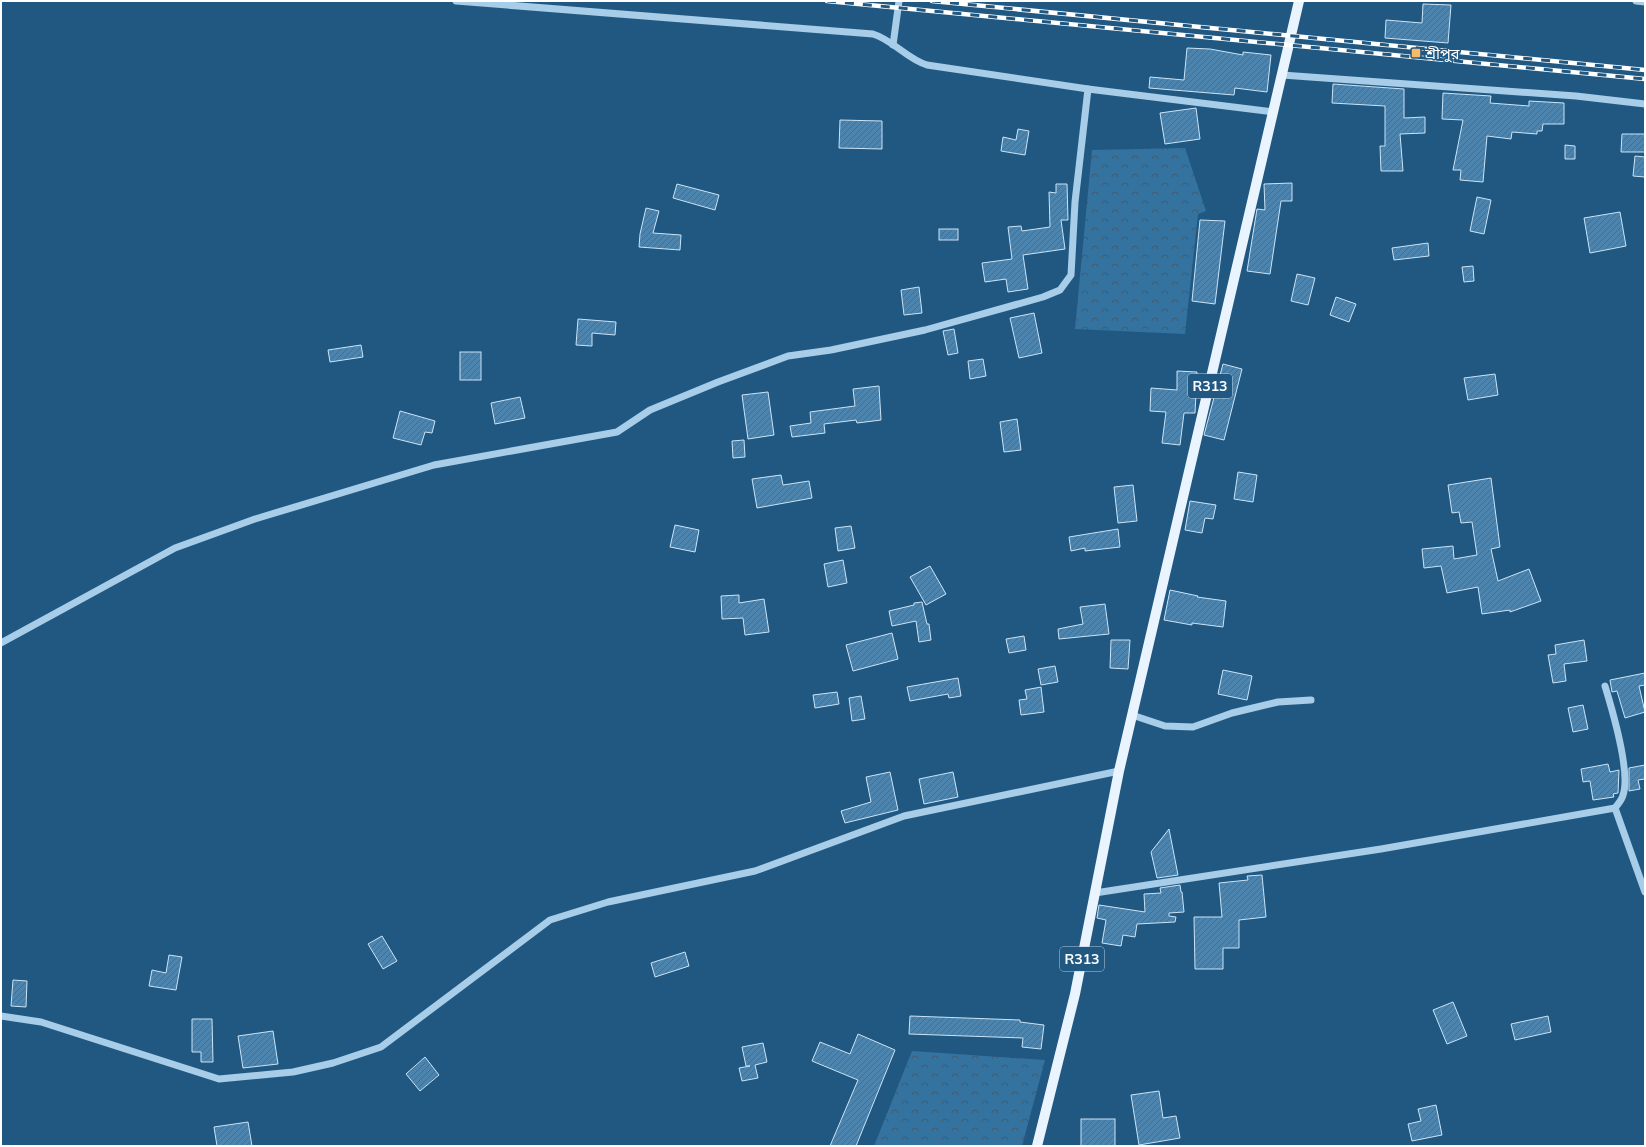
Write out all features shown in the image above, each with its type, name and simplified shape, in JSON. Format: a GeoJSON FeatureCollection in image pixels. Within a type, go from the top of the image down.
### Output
{"type":"FeatureCollection","features":[{"type":"Feature","properties":{"kind":"main road","name":"R313"},"geometry":{"type":"LineString","coordinates":[[1037,1146],[1076,994],[1119,771],[1299,1]]}},
{"type":"Feature","properties":{"kind":"street"},"geometry":{"type":"LineString","coordinates":[[456,1],[873,34],[893,45],[914,60],[927,65],[1088,89],[1274,112]]}},
{"type":"Feature","properties":{"kind":"street"},"geometry":{"type":"LineString","coordinates":[[893,45],[899,1]]}},
{"type":"Feature","properties":{"kind":"street"},"geometry":{"type":"LineString","coordinates":[[1636,1],[1645,2]]}},
{"type":"Feature","properties":{"kind":"street"},"geometry":{"type":"LineString","coordinates":[[1282,75],[1576,96],[1645,104]]}},
{"type":"Feature","properties":{"kind":"street"},"geometry":{"type":"LineString","coordinates":[[1,643],[175,548],[255,519],[434,465],[617,432],[650,410],[718,382],[788,356],[831,350],[925,330],[1043,298],[1060,290],[1071,275],[1075,202],[1088,89]]}},
{"type":"Feature","properties":{"kind":"street"},"geometry":{"type":"LineString","coordinates":[[1095,893],[1381,849],[1615,808],[1624,795],[1625,781],[1618,730],[1605,686]]}},
{"type":"Feature","properties":{"kind":"street"},"geometry":{"type":"LineString","coordinates":[[1132,716],[1165,726],[1193,727],[1232,713],[1278,702],[1311,700]]}},
{"type":"Feature","properties":{"kind":"street"},"geometry":{"type":"LineString","coordinates":[[1,1016],[41,1022],[219,1079],[293,1072],[333,1063],[381,1046],[550,920],[608,902],[755,871],[904,816],[1119,771]]}},
{"type":"Feature","properties":{"kind":"street"},"geometry":{"type":"LineString","coordinates":[[1615,808],[1645,892]]}},
{"type":"Feature","properties":{"kind":"green space"},"geometry":{"type":"Polygon","coordinates":[[[1185,148],[1206,211],[1198,214],[1185,334],[1075,329],[1092,150],[1185,148]]]}},
{"type":"Feature","properties":{"kind":"green space"},"geometry":{"type":"Polygon","coordinates":[[[912,1051],[1045,1060],[1022,1146],[874,1146],[912,1051]]]}},
{"type":"Feature","properties":{"kind":"building"},"geometry":{"type":"Polygon","coordinates":[[[1423,4],[1451,5],[1448,43],[1385,38],[1386,20],[1422,23],[1423,4]]]}},
{"type":"Feature","properties":{"kind":"building"},"geometry":{"type":"Polygon","coordinates":[[[1187,48],[1210,49],[1243,55],[1243,52],[1271,55],[1267,92],[1235,88],[1234,95],[1149,88],[1150,77],[1184,80],[1187,48]]]}},
{"type":"Feature","properties":{"kind":"building"},"geometry":{"type":"Polygon","coordinates":[[[1333,84],[1404,89],[1404,118],[1425,117],[1425,133],[1400,134],[1403,171],[1381,171],[1380,146],[1385,146],[1385,106],[1332,103],[1333,84]]]}},
{"type":"Feature","properties":{"kind":"building"},"geometry":{"type":"Polygon","coordinates":[[[1443,93],[1491,96],[1490,103],[1529,106],[1529,101],[1564,103],[1564,124],[1543,124],[1542,131],[1537,131],[1537,134],[1512,132],[1511,139],[1487,136],[1483,182],[1460,180],[1461,170],[1453,170],[1463,120],[1442,119],[1443,93]]]}},
{"type":"Feature","properties":{"kind":"building"},"geometry":{"type":"Polygon","coordinates":[[[1196,108],[1200,139],[1165,144],[1160,113],[1196,108]]]}},
{"type":"Feature","properties":{"kind":"building"},"geometry":{"type":"Polygon","coordinates":[[[840,120],[882,121],[882,149],[839,148],[840,120]]]}},
{"type":"Feature","properties":{"kind":"building"},"geometry":{"type":"Polygon","coordinates":[[[1018,129],[1029,131],[1025,155],[1001,151],[1003,137],[1016,140],[1018,129]]]}},
{"type":"Feature","properties":{"kind":"building"},"geometry":{"type":"Polygon","coordinates":[[[1622,134],[1645,134],[1645,152],[1621,152],[1622,134]]]}},
{"type":"Feature","properties":{"kind":"building"},"geometry":{"type":"Polygon","coordinates":[[[1565,145],[1575,146],[1575,159],[1565,159],[1565,145]]]}},
{"type":"Feature","properties":{"kind":"building"},"geometry":{"type":"Polygon","coordinates":[[[1635,156],[1645,157],[1645,177],[1633,176],[1635,156]]]}},
{"type":"Feature","properties":{"kind":"building"},"geometry":{"type":"Polygon","coordinates":[[[1292,183],[1292,201],[1281,201],[1270,274],[1247,271],[1257,209],[1265,210],[1264,184],[1292,183]]]}},
{"type":"Feature","properties":{"kind":"building"},"geometry":{"type":"Polygon","coordinates":[[[677,184],[719,195],[715,210],[673,198],[677,184]]]}},
{"type":"Feature","properties":{"kind":"building"},"geometry":{"type":"Polygon","coordinates":[[[1056,184],[1067,184],[1068,220],[1061,220],[1065,249],[1023,255],[1028,289],[1008,292],[1006,279],[985,282],[982,263],[1012,259],[1008,227],[1021,226],[1022,231],[1050,227],[1049,192],[1056,193],[1056,184]]]}},
{"type":"Feature","properties":{"kind":"building"},"geometry":{"type":"Polygon","coordinates":[[[1477,197],[1491,200],[1484,234],[1470,231],[1477,197]]]}},
{"type":"Feature","properties":{"kind":"building"},"geometry":{"type":"Polygon","coordinates":[[[646,208],[659,211],[653,233],[681,235],[680,250],[639,247],[640,234],[646,208]]]}},
{"type":"Feature","properties":{"kind":"building"},"geometry":{"type":"Polygon","coordinates":[[[1620,212],[1626,246],[1590,253],[1584,218],[1620,212]]]}},
{"type":"Feature","properties":{"kind":"building"},"geometry":{"type":"Polygon","coordinates":[[[1200,220],[1225,221],[1215,304],[1192,301],[1200,220]]]}},
{"type":"Feature","properties":{"kind":"building"},"geometry":{"type":"Polygon","coordinates":[[[939,229],[958,229],[958,240],[939,240],[939,229]]]}},
{"type":"Feature","properties":{"kind":"building"},"geometry":{"type":"Polygon","coordinates":[[[1428,243],[1429,256],[1394,260],[1392,248],[1428,243]]]}},
{"type":"Feature","properties":{"kind":"building"},"geometry":{"type":"Polygon","coordinates":[[[1473,266],[1474,281],[1464,282],[1462,267],[1473,266]]]}},
{"type":"Feature","properties":{"kind":"building"},"geometry":{"type":"Polygon","coordinates":[[[1297,274],[1315,278],[1308,305],[1291,301],[1297,274]]]}},
{"type":"Feature","properties":{"kind":"building"},"geometry":{"type":"Polygon","coordinates":[[[919,287],[922,313],[904,315],[901,290],[919,287]]]}},
{"type":"Feature","properties":{"kind":"building"},"geometry":{"type":"Polygon","coordinates":[[[1336,297],[1356,304],[1349,322],[1330,315],[1336,297]]]}},
{"type":"Feature","properties":{"kind":"building"},"geometry":{"type":"Polygon","coordinates":[[[1034,313],[1042,353],[1019,358],[1010,318],[1034,313]]]}},
{"type":"Feature","properties":{"kind":"building"},"geometry":{"type":"Polygon","coordinates":[[[578,319],[616,322],[615,335],[592,333],[592,346],[576,345],[578,319]]]}},
{"type":"Feature","properties":{"kind":"building"},"geometry":{"type":"Polygon","coordinates":[[[954,329],[958,353],[948,355],[943,331],[954,329]]]}},
{"type":"Feature","properties":{"kind":"building"},"geometry":{"type":"Polygon","coordinates":[[[361,345],[363,357],[330,362],[328,350],[361,345]]]}},
{"type":"Feature","properties":{"kind":"building"},"geometry":{"type":"Polygon","coordinates":[[[460,352],[481,352],[481,380],[460,380],[460,352]]]}},
{"type":"Feature","properties":{"kind":"building"},"geometry":{"type":"Polygon","coordinates":[[[983,359],[986,376],[970,379],[968,361],[983,359]]]}},
{"type":"Feature","properties":{"kind":"building"},"geometry":{"type":"Polygon","coordinates":[[[1223,364],[1242,369],[1224,440],[1204,435],[1223,364]]]}},
{"type":"Feature","properties":{"kind":"building"},"geometry":{"type":"Polygon","coordinates":[[[1177,371],[1197,372],[1195,413],[1184,413],[1180,445],[1162,443],[1166,412],[1150,411],[1151,388],[1177,390],[1177,371]]]}},
{"type":"Feature","properties":{"kind":"building"},"geometry":{"type":"Polygon","coordinates":[[[1495,374],[1498,395],[1468,400],[1464,378],[1495,374]]]}},
{"type":"Feature","properties":{"kind":"building"},"geometry":{"type":"Polygon","coordinates":[[[879,386],[881,420],[857,423],[856,420],[824,424],[825,433],[792,437],[790,426],[811,423],[810,412],[855,406],[853,389],[879,386]]]}},
{"type":"Feature","properties":{"kind":"building"},"geometry":{"type":"Polygon","coordinates":[[[768,392],[774,435],[748,439],[742,395],[768,392]]]}},
{"type":"Feature","properties":{"kind":"building"},"geometry":{"type":"Polygon","coordinates":[[[520,397],[525,418],[495,424],[491,403],[520,397]]]}},
{"type":"Feature","properties":{"kind":"building"},"geometry":{"type":"Polygon","coordinates":[[[400,411],[435,421],[432,433],[425,432],[421,445],[393,438],[400,411]]]}},
{"type":"Feature","properties":{"kind":"building"},"geometry":{"type":"Polygon","coordinates":[[[1017,419],[1021,450],[1004,452],[1000,422],[1017,419]]]}},
{"type":"Feature","properties":{"kind":"building"},"geometry":{"type":"Polygon","coordinates":[[[744,440],[745,457],[733,458],[732,441],[744,440]]]}},
{"type":"Feature","properties":{"kind":"building"},"geometry":{"type":"Polygon","coordinates":[[[1238,472],[1257,475],[1253,502],[1234,499],[1238,472]]]}},
{"type":"Feature","properties":{"kind":"building"},"geometry":{"type":"Polygon","coordinates":[[[781,475],[783,485],[809,481],[812,498],[757,508],[752,479],[781,475]]]}},
{"type":"Feature","properties":{"kind":"building"},"geometry":{"type":"Polygon","coordinates":[[[1491,478],[1500,547],[1491,549],[1498,581],[1529,569],[1541,601],[1510,612],[1510,610],[1482,614],[1478,587],[1447,593],[1441,566],[1424,568],[1422,549],[1453,546],[1454,559],[1477,555],[1472,522],[1461,523],[1459,512],[1452,513],[1448,485],[1491,478]]]}},
{"type":"Feature","properties":{"kind":"building"},"geometry":{"type":"Polygon","coordinates":[[[1133,485],[1137,521],[1118,523],[1114,487],[1133,485]]]}},
{"type":"Feature","properties":{"kind":"building"},"geometry":{"type":"Polygon","coordinates":[[[1190,501],[1216,505],[1213,519],[1205,518],[1202,533],[1185,530],[1190,501]]]}},
{"type":"Feature","properties":{"kind":"building"},"geometry":{"type":"Polygon","coordinates":[[[675,525],[699,530],[695,552],[670,547],[675,525]]]}},
{"type":"Feature","properties":{"kind":"building"},"geometry":{"type":"Polygon","coordinates":[[[851,526],[855,548],[838,551],[835,528],[851,526]]]}},
{"type":"Feature","properties":{"kind":"building"},"geometry":{"type":"Polygon","coordinates":[[[1118,529],[1120,547],[1085,551],[1085,548],[1071,551],[1069,537],[1118,529]]]}},
{"type":"Feature","properties":{"kind":"building"},"geometry":{"type":"Polygon","coordinates":[[[843,560],[847,583],[828,587],[824,564],[843,560]]]}},
{"type":"Feature","properties":{"kind":"building"},"geometry":{"type":"Polygon","coordinates":[[[930,566],[946,594],[926,605],[910,577],[930,566]]]}},
{"type":"Feature","properties":{"kind":"building"},"geometry":{"type":"Polygon","coordinates":[[[1170,590],[1198,596],[1197,597],[1226,601],[1223,627],[1192,623],[1192,625],[1164,620],[1170,590]]]}},
{"type":"Feature","properties":{"kind":"building"},"geometry":{"type":"Polygon","coordinates":[[[739,595],[739,603],[764,599],[769,632],[745,635],[743,618],[722,619],[721,596],[739,595]]]}},
{"type":"Feature","properties":{"kind":"building"},"geometry":{"type":"Polygon","coordinates":[[[922,602],[927,624],[929,624],[931,640],[919,642],[916,621],[892,626],[889,611],[922,602]]]}},
{"type":"Feature","properties":{"kind":"building"},"geometry":{"type":"Polygon","coordinates":[[[1105,604],[1109,634],[1059,639],[1058,629],[1083,624],[1080,607],[1105,604]]]}},
{"type":"Feature","properties":{"kind":"building"},"geometry":{"type":"Polygon","coordinates":[[[892,633],[898,659],[853,671],[846,645],[892,633]]]}},
{"type":"Feature","properties":{"kind":"building"},"geometry":{"type":"Polygon","coordinates":[[[1024,636],[1026,650],[1009,653],[1006,639],[1024,636]]]}},
{"type":"Feature","properties":{"kind":"building"},"geometry":{"type":"Polygon","coordinates":[[[1111,640],[1130,640],[1128,669],[1110,668],[1111,640]]]}},
{"type":"Feature","properties":{"kind":"building"},"geometry":{"type":"Polygon","coordinates":[[[1584,640],[1587,661],[1564,664],[1566,681],[1553,683],[1548,655],[1556,654],[1555,645],[1584,640]]]}},
{"type":"Feature","properties":{"kind":"building"},"geometry":{"type":"Polygon","coordinates":[[[1055,666],[1058,682],[1041,685],[1038,669],[1055,666]]]}},
{"type":"Feature","properties":{"kind":"building"},"geometry":{"type":"Polygon","coordinates":[[[1223,670],[1252,676],[1247,700],[1218,694],[1223,670]]]}},
{"type":"Feature","properties":{"kind":"building"},"geometry":{"type":"Polygon","coordinates":[[[1645,673],[1645,685],[1639,686],[1645,712],[1625,718],[1617,691],[1612,692],[1610,680],[1645,673]]]}},
{"type":"Feature","properties":{"kind":"building"},"geometry":{"type":"Polygon","coordinates":[[[958,678],[961,696],[949,698],[948,694],[910,701],[907,687],[958,678]]]}},
{"type":"Feature","properties":{"kind":"building"},"geometry":{"type":"Polygon","coordinates":[[[1041,687],[1044,712],[1021,715],[1019,700],[1027,699],[1025,690],[1041,687]]]}},
{"type":"Feature","properties":{"kind":"building"},"geometry":{"type":"Polygon","coordinates":[[[837,692],[839,704],[815,708],[813,695],[837,692]]]}},
{"type":"Feature","properties":{"kind":"building"},"geometry":{"type":"Polygon","coordinates":[[[861,696],[865,719],[852,721],[849,698],[861,696]]]}},
{"type":"Feature","properties":{"kind":"building"},"geometry":{"type":"Polygon","coordinates":[[[1583,705],[1588,729],[1573,732],[1568,708],[1583,705]]]}},
{"type":"Feature","properties":{"kind":"building"},"geometry":{"type":"Polygon","coordinates":[[[1608,764],[1610,772],[1619,770],[1618,793],[1613,794],[1614,797],[1593,800],[1590,781],[1583,782],[1581,769],[1608,764]]]}},
{"type":"Feature","properties":{"kind":"building"},"geometry":{"type":"Polygon","coordinates":[[[1645,765],[1645,779],[1638,780],[1640,789],[1629,791],[1629,768],[1645,765]]]}},
{"type":"Feature","properties":{"kind":"building"},"geometry":{"type":"Polygon","coordinates":[[[890,772],[898,810],[845,823],[841,811],[871,802],[866,777],[890,772]]]}},
{"type":"Feature","properties":{"kind":"building"},"geometry":{"type":"Polygon","coordinates":[[[953,772],[958,797],[924,804],[919,779],[953,772]]]}},
{"type":"Feature","properties":{"kind":"building"},"geometry":{"type":"Polygon","coordinates":[[[1169,829],[1178,875],[1157,878],[1151,852],[1169,829]]]}},
{"type":"Feature","properties":{"kind":"building"},"geometry":{"type":"Polygon","coordinates":[[[1262,875],[1266,917],[1239,920],[1239,948],[1223,948],[1223,969],[1195,969],[1194,917],[1222,917],[1219,883],[1248,880],[1247,876],[1262,875]]]}},
{"type":"Feature","properties":{"kind":"building"},"geometry":{"type":"Polygon","coordinates":[[[1180,885],[1184,912],[1169,913],[1169,916],[1176,917],[1175,922],[1137,924],[1135,937],[1123,935],[1121,946],[1102,943],[1106,920],[1097,918],[1099,905],[1145,912],[1144,894],[1161,893],[1160,888],[1180,885]]]}},
{"type":"Feature","properties":{"kind":"building"},"geometry":{"type":"Polygon","coordinates":[[[382,936],[397,961],[383,969],[368,944],[382,936]]]}},
{"type":"Feature","properties":{"kind":"building"},"geometry":{"type":"Polygon","coordinates":[[[685,952],[689,966],[655,977],[651,963],[685,952]]]}},
{"type":"Feature","properties":{"kind":"building"},"geometry":{"type":"Polygon","coordinates":[[[169,955],[182,957],[176,990],[149,986],[152,970],[166,973],[169,955]]]}},
{"type":"Feature","properties":{"kind":"building"},"geometry":{"type":"Polygon","coordinates":[[[13,980],[27,981],[26,1007],[11,1006],[13,980]]]}},
{"type":"Feature","properties":{"kind":"building"},"geometry":{"type":"Polygon","coordinates":[[[1453,1002],[1467,1036],[1447,1044],[1433,1010],[1453,1002]]]}},
{"type":"Feature","properties":{"kind":"building"},"geometry":{"type":"Polygon","coordinates":[[[910,1016],[1020,1020],[1020,1022],[1044,1025],[1041,1049],[1022,1047],[1023,1038],[909,1034],[910,1016]]]}},
{"type":"Feature","properties":{"kind":"building"},"geometry":{"type":"Polygon","coordinates":[[[1548,1016],[1551,1032],[1515,1040],[1511,1024],[1548,1016]]]}},
{"type":"Feature","properties":{"kind":"building"},"geometry":{"type":"Polygon","coordinates":[[[192,1019],[212,1019],[213,1062],[201,1062],[201,1052],[192,1052],[192,1019]]]}},
{"type":"Feature","properties":{"kind":"building"},"geometry":{"type":"Polygon","coordinates":[[[273,1031],[278,1064],[243,1068],[238,1036],[273,1031]]]}},
{"type":"Feature","properties":{"kind":"building"},"geometry":{"type":"Polygon","coordinates":[[[858,1034],[895,1050],[856,1146],[830,1146],[858,1080],[812,1061],[820,1042],[850,1054],[858,1034]]]}},
{"type":"Feature","properties":{"kind":"building"},"geometry":{"type":"Polygon","coordinates":[[[763,1043],[767,1062],[755,1065],[758,1078],[742,1081],[739,1068],[750,1066],[746,1066],[742,1047],[763,1043]]]}},
{"type":"Feature","properties":{"kind":"building"},"geometry":{"type":"Polygon","coordinates":[[[425,1057],[439,1075],[420,1091],[406,1074],[425,1057]]]}},
{"type":"Feature","properties":{"kind":"building"},"geometry":{"type":"Polygon","coordinates":[[[1159,1091],[1163,1118],[1176,1116],[1180,1138],[1139,1145],[1131,1095],[1159,1091]]]}},
{"type":"Feature","properties":{"kind":"building"},"geometry":{"type":"Polygon","coordinates":[[[1436,1105],[1442,1135],[1412,1141],[1408,1124],[1421,1121],[1418,1109],[1436,1105]]]}},
{"type":"Feature","properties":{"kind":"building"},"geometry":{"type":"Polygon","coordinates":[[[1081,1119],[1115,1119],[1115,1146],[1081,1146],[1081,1119]]]}},
{"type":"Feature","properties":{"kind":"building"},"geometry":{"type":"Polygon","coordinates":[[[248,1122],[252,1146],[217,1146],[214,1127],[248,1122]]]}},
{"type":"Feature","properties":{"kind":"railway"},"geometry":{"type":"LineString","coordinates":[[827,1],[1645,79]]}},
{"type":"Feature","properties":{"kind":"railway"},"geometry":{"type":"LineString","coordinates":[[932,1],[1645,70]]}},
{"type":"Feature","properties":{"kind":"place","name":"শ্রীপুর"},"geometry":{"type":"Point","coordinates":[1416,53]}}]}
